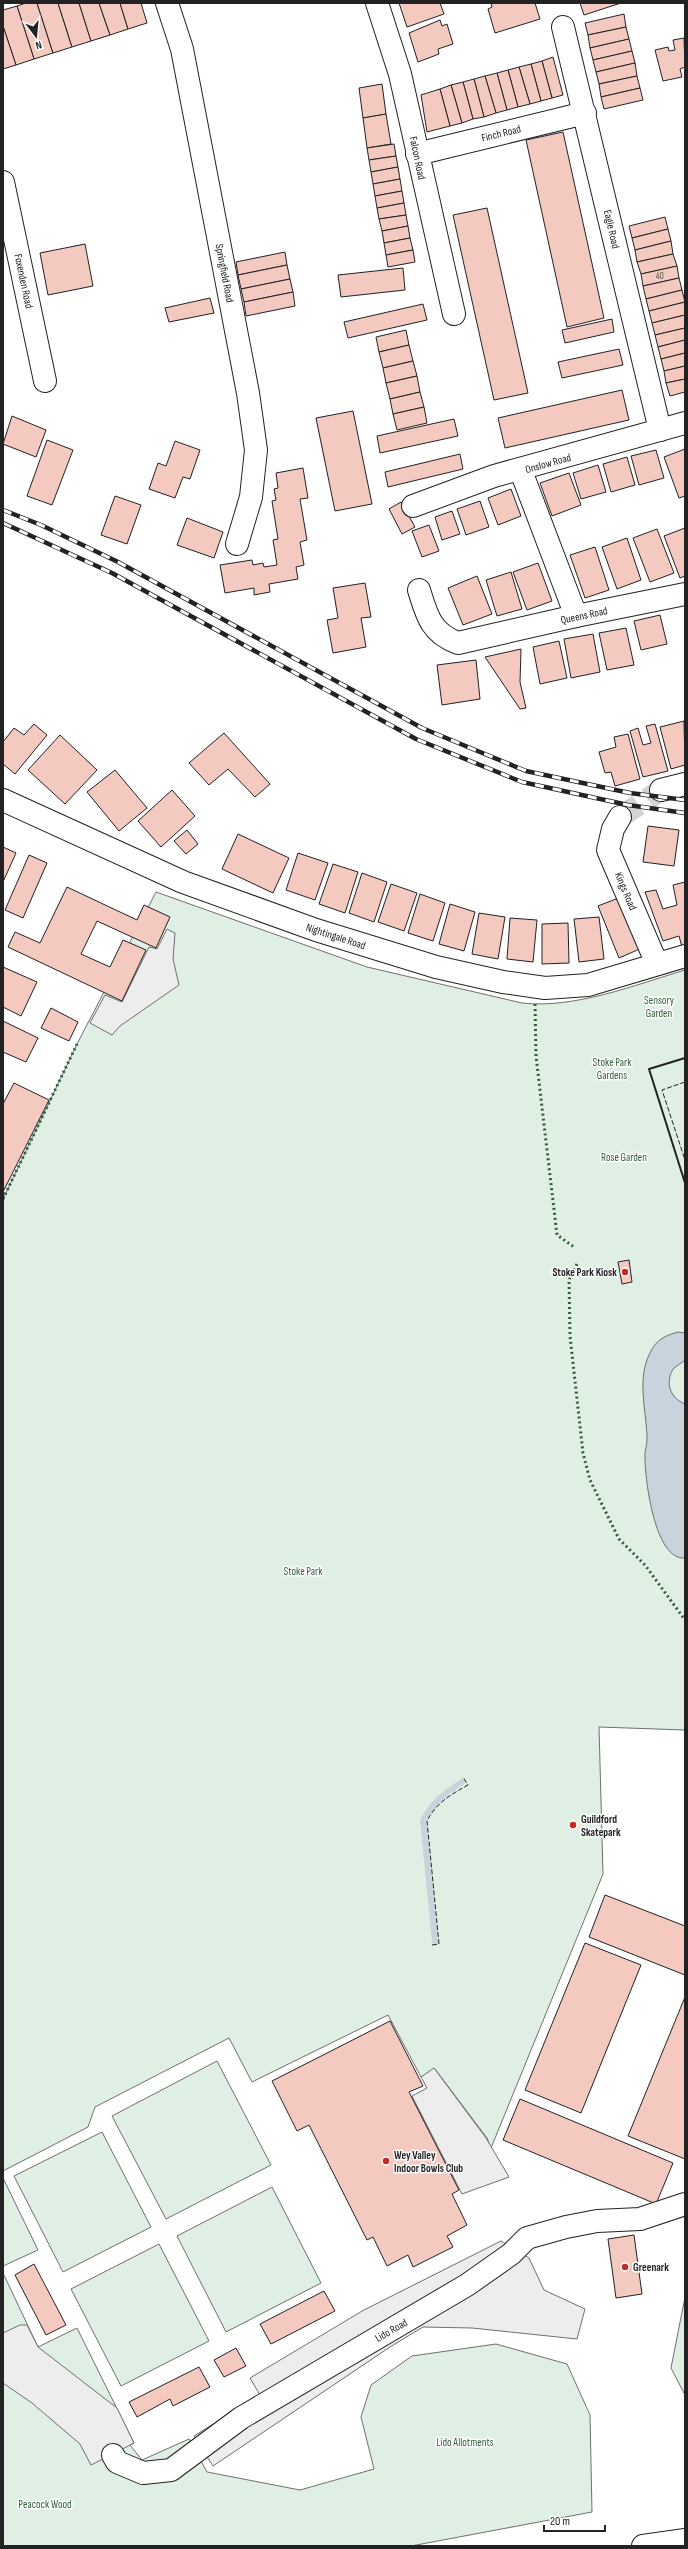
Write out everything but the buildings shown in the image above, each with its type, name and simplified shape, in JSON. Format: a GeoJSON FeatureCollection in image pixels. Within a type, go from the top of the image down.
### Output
{"type":"FeatureCollection","features":[{"type":"Feature","properties":{"kind":"street","name":"Springfield Road"},"geometry":{"type":"LineString","coordinates":[[167,3],[182,49],[248,393],[256,450],[251,497],[237,544]]}},
{"type":"Feature","properties":{"kind":"street","name":"Falcon Road"},"geometry":{"type":"LineString","coordinates":[[377,3],[400,74],[454,314]]}},
{"type":"Feature","properties":{"kind":"street","name":"Eagle Road"},"geometry":{"type":"LineString","coordinates":[[563,27],[585,112],[660,430]]}},
{"type":"Feature","properties":{"kind":"street","name":"Finch Road"},"geometry":{"type":"LineString","coordinates":[[417,154],[585,112]]}},
{"type":"Feature","properties":{"kind":"street","name":"Foxenden Road"},"geometry":{"type":"LineString","coordinates":[[3,182],[45,381]]}},
{"type":"Feature","properties":{"kind":"street","name":"Onslow Road"},"geometry":{"type":"LineString","coordinates":[[413,506],[494,476],[521,471],[685,423]]}},
{"type":"Feature","properties":{"kind":"street"},"geometry":{"type":"LineString","coordinates":[[521,471],[576,616]]}},
{"type":"Feature","properties":{"kind":"street","name":"Queens Road"},"geometry":{"type":"LineString","coordinates":[[420,590],[429,620],[443,637],[458,643],[576,616],[685,594]]}},
{"type":"Feature","properties":{"kind":"street"},"geometry":{"type":"LineString","coordinates":[[661,790],[685,784]]}},
{"type":"Feature","properties":{"kind":"street","name":"Nightingale Road"},"geometry":{"type":"LineString","coordinates":[[3,800],[184,882],[316,930],[436,967],[503,982],[545,988],[588,985],[685,956]]}},
{"type":"Feature","properties":{"kind":"street","name":"Kings Road"},"geometry":{"type":"LineString","coordinates":[[620,817],[613,829],[608,850],[657,964]]}},
{"type":"Feature","properties":{"kind":"street","name":"Lido Road"},"geometry":{"type":"LineString","coordinates":[[113,2454],[117,2462],[143,2473],[171,2470],[192,2457],[241,2418],[467,2285],[511,2254],[527,2238],[566,2227],[597,2221],[640,2219],[685,2204]]}},
{"type":"Feature","properties":{"kind":"street"},"geometry":{"type":"LineString","coordinates":[[643,2546],[685,2540]]}},
{"type":"Feature","properties":{"kind":"green space","name":"Stoke Park"},"geometry":{"type":"Polygon","coordinates":[[[156,892],[367,967],[522,1003],[542,1004],[583,999],[625,989],[685,970],[685,1730],[599,1727],[603,1874],[491,2148],[487,2138],[435,2069],[421,2077],[388,2015],[252,2082],[229,2038],[95,2107],[88,2127],[3,2171],[3,1199],[77,1044],[156,892]]]}},
{"type":"Feature","properties":{"kind":"green space"},"geometry":{"type":"Polygon","coordinates":[[[217,2061],[271,2165],[166,2219],[112,2116],[217,2061]]]}},
{"type":"Feature","properties":{"kind":"green space"},"geometry":{"type":"Polygon","coordinates":[[[102,2132],[151,2227],[63,2272],[14,2176],[102,2132]]]}},
{"type":"Feature","properties":{"kind":"green space"},"geometry":{"type":"Polygon","coordinates":[[[3,2178],[38,2250],[3,2266],[3,2178]]]}},
{"type":"Feature","properties":{"kind":"green space"},"geometry":{"type":"Polygon","coordinates":[[[272,2187],[321,2283],[226,2332],[177,2236],[272,2187]]]}},
{"type":"Feature","properties":{"kind":"green space"},"geometry":{"type":"Polygon","coordinates":[[[159,2244],[209,2341],[121,2386],[71,2289],[159,2244]]]}},
{"type":"Feature","properties":{"kind":"green space"},"geometry":{"type":"Polygon","coordinates":[[[3,2273],[38,2347],[77,2328],[134,2443],[130,2445],[142,2460],[189,2439],[207,2472],[300,2490],[374,2469],[361,2417],[371,2385],[412,2356],[496,2344],[567,2364],[590,2415],[592,2512],[411,2546],[3,2546],[3,2273]]]}},
{"type":"Feature","properties":{"kind":"green space"},"geometry":{"type":"Polygon","coordinates":[[[685,2297],[685,2395],[671,2368],[685,2297]]]}},
{"type":"Feature","properties":{"kind":"shaded area"},"geometry":{"type":"Polygon","coordinates":[[[167,929],[175,933],[173,959],[179,985],[120,1026],[112,1035],[90,1023],[105,995],[122,1002],[149,947],[157,949],[167,929]]]}},
{"type":"Feature","properties":{"kind":"shaded area"},"geometry":{"type":"Polygon","coordinates":[[[678,1332],[685,1333],[685,1360],[673,1369],[669,1380],[669,1385],[670,1390],[676,1398],[685,1404],[685,1558],[675,1555],[666,1547],[659,1533],[650,1500],[645,1469],[647,1429],[643,1385],[646,1363],[652,1349],[658,1342],[669,1335],[678,1332]]]}},
{"type":"Feature","properties":{"kind":"shaded area"},"geometry":{"type":"Polygon","coordinates":[[[434,2068],[486,2138],[509,2177],[462,2194],[412,2096],[427,2088],[421,2077],[434,2068]]]}},
{"type":"Feature","properties":{"kind":"shaded area"},"geometry":{"type":"Polygon","coordinates":[[[501,2241],[529,2258],[544,2290],[585,2309],[577,2339],[472,2328],[423,2327],[390,2347],[213,2466],[194,2436],[260,2395],[250,2378],[364,2310],[501,2241]]]}},
{"type":"Feature","properties":{"kind":"shaded area"},"geometry":{"type":"Polygon","coordinates":[[[20,2325],[27,2325],[38,2347],[117,2408],[134,2443],[91,2465],[80,2444],[32,2403],[3,2383],[3,2333],[20,2325]]]}},
{"type":"Feature","properties":{"kind":"waterway"},"geometry":{"type":"LineString","coordinates":[[435,1941],[423,1820],[440,1798],[462,1782]]}},
{"type":"Feature","properties":{"kind":"tunnel"},"geometry":{"type":"LineString","coordinates":[[620,817],[661,790]]}},
{"type":"Feature","properties":{"kind":"railway"},"geometry":{"type":"LineString","coordinates":[[3,510],[41,525],[118,562],[422,728],[526,771],[630,793],[685,800]]}},
{"type":"Feature","properties":{"kind":"railway"},"geometry":{"type":"LineString","coordinates":[[3,523],[112,573],[416,739],[522,782],[628,805],[685,813]]}},
{"type":"Feature","properties":{"kind":"hedge"},"geometry":{"type":"LineString","coordinates":[[535,1004],[536,1056],[557,1235],[574,1247]]}},
{"type":"Feature","properties":{"kind":"hedge"},"geometry":{"type":"LineString","coordinates":[[3,1199],[77,1044]]}},
{"type":"Feature","properties":{"kind":"hedge"},"geometry":{"type":"LineString","coordinates":[[577,1264],[569,1279],[570,1336],[583,1453],[590,1480],[619,1539],[645,1565],[685,1620]]}},
{"type":"Feature","properties":{"kind":"fence"},"geometry":{"type":"LineString","coordinates":[[685,1082],[662,1090],[685,1160]]}},
{"type":"Feature","properties":{"kind":"fence"},"geometry":{"type":"LineString","coordinates":[[432,1945],[439,1944],[427,1821],[439,1804],[449,1796],[468,1785],[463,1777]]}},
{"type":"Feature","properties":{"kind":"wall"},"geometry":{"type":"LineString","coordinates":[[685,1058],[649,1069],[685,1183]]}},
{"type":"Feature","properties":{"kind":"place","name":"Stoke Park Kiosk"},"geometry":{"type":"Point","coordinates":[625,1272]}},
{"type":"Feature","properties":{"kind":"place","name":"Guildford Skatepark"},"geometry":{"type":"Point","coordinates":[573,1825]}},
{"type":"Feature","properties":{"kind":"place","name":"Wey Valley Indoor Bowls Club"},"geometry":{"type":"Point","coordinates":[386,2161]}},
{"type":"Feature","properties":{"kind":"place","name":"Greenark"},"geometry":{"type":"Point","coordinates":[625,2267]}},
{"type":"Feature","properties":{"kind":"park label","name":"Sensory Garden"},"geometry":{"type":"Point","coordinates":[659,1006]}},
{"type":"Feature","properties":{"kind":"park label","name":"Stoke Park Gardens"},"geometry":{"type":"Point","coordinates":[612,1068]}},
{"type":"Feature","properties":{"kind":"park label","name":"Rose Garden"},"geometry":{"type":"Point","coordinates":[624,1157]}},
{"type":"Feature","properties":{"kind":"park label","name":"Lido Allotments"},"geometry":{"type":"Point","coordinates":[465,2442]}},
{"type":"Feature","properties":{"kind":"park label","name":"Peacock Wood"},"geometry":{"type":"Point","coordinates":[45,2504]}}]}
